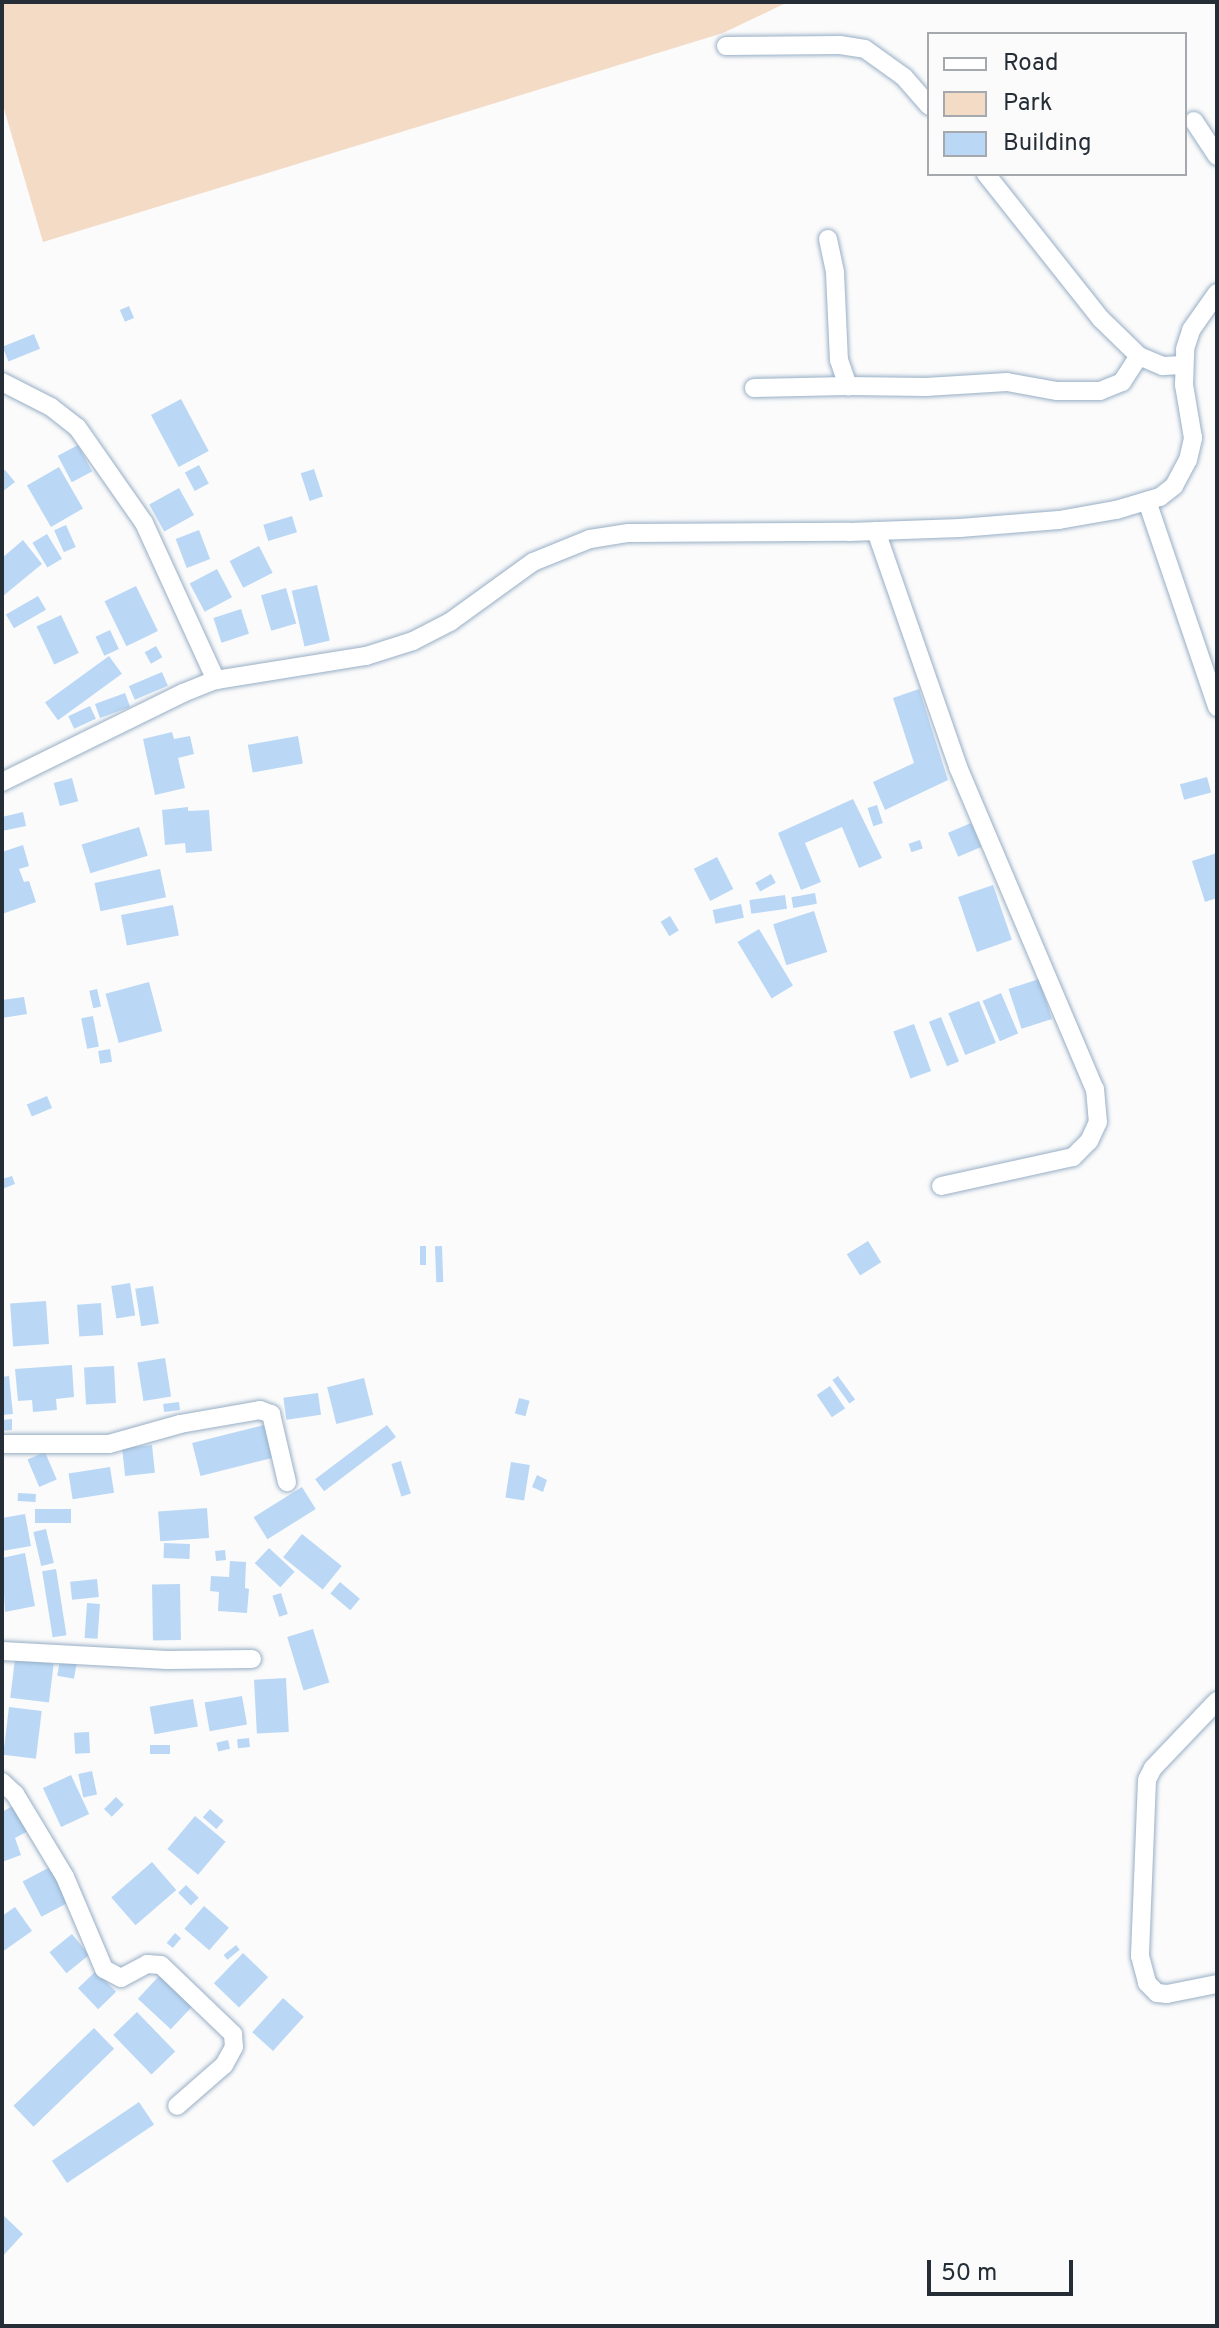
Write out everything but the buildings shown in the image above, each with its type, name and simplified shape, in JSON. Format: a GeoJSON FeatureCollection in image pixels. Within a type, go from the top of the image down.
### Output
{"type":"FeatureCollection","features":[{"type":"Feature","properties":{"kind":"street"},"geometry":{"type":"LineString","coordinates":[[726,46],[840,45],[865,49],[904,77],[927,104]]}},
{"type":"Feature","properties":{"kind":"street"},"geometry":{"type":"LineString","coordinates":[[1194,121],[1217,156]]}},
{"type":"Feature","properties":{"kind":"street"},"geometry":{"type":"LineString","coordinates":[[988,176],[1101,319],[1139,356],[1163,366],[1183,365]]}},
{"type":"Feature","properties":{"kind":"street"},"geometry":{"type":"LineString","coordinates":[[828,239],[835,273],[839,360],[848,386]]}},
{"type":"Feature","properties":{"kind":"street"},"geometry":{"type":"LineString","coordinates":[[2,782],[115,725],[216,680],[366,656],[413,641],[450,622],[533,562],[590,539],[629,533],[876,531],[1059,520],[1160,497],[1174,486],[1188,460],[1193,438],[1183,365],[1191,330],[1217,293]]}},
{"type":"Feature","properties":{"kind":"street"},"geometry":{"type":"LineString","coordinates":[[754,388],[926,387],[1007,382],[1057,391],[1100,391],[1122,382],[1139,356]]}},
{"type":"Feature","properties":{"kind":"street"},"geometry":{"type":"LineString","coordinates":[[2,382],[51,407],[77,427],[144,523],[216,680]]}},
{"type":"Feature","properties":{"kind":"street"},"geometry":{"type":"LineString","coordinates":[[1147,501],[1217,707]]}},
{"type":"Feature","properties":{"kind":"street"},"geometry":{"type":"LineString","coordinates":[[876,531],[958,767],[1095,1089],[1098,1122],[1089,1141],[1073,1157],[941,1186]]}},
{"type":"Feature","properties":{"kind":"street"},"geometry":{"type":"LineString","coordinates":[[2,1444],[109,1444],[180,1424],[260,1410],[271,1414],[287,1482]]}},
{"type":"Feature","properties":{"kind":"street"},"geometry":{"type":"LineString","coordinates":[[2,1651],[167,1660],[252,1659]]}},
{"type":"Feature","properties":{"kind":"street"},"geometry":{"type":"LineString","coordinates":[[1217,1701],[1159,1761],[1147,1780],[1140,1956],[1142,1973],[1157,1993],[1167,1994],[1217,1984]]}},
{"type":"Feature","properties":{"kind":"street"},"geometry":{"type":"LineString","coordinates":[[2,1782],[15,1794],[65,1877],[104,1969],[121,1978],[147,1964],[161,1965],[233,2034],[234,2047],[224,2065],[177,2106]]}},
{"type":"Feature","properties":{"kind":"green space"},"geometry":{"type":"Polygon","coordinates":[[[2,2],[788,2],[723,33],[43,242],[2,102],[2,2]]]}}]}
